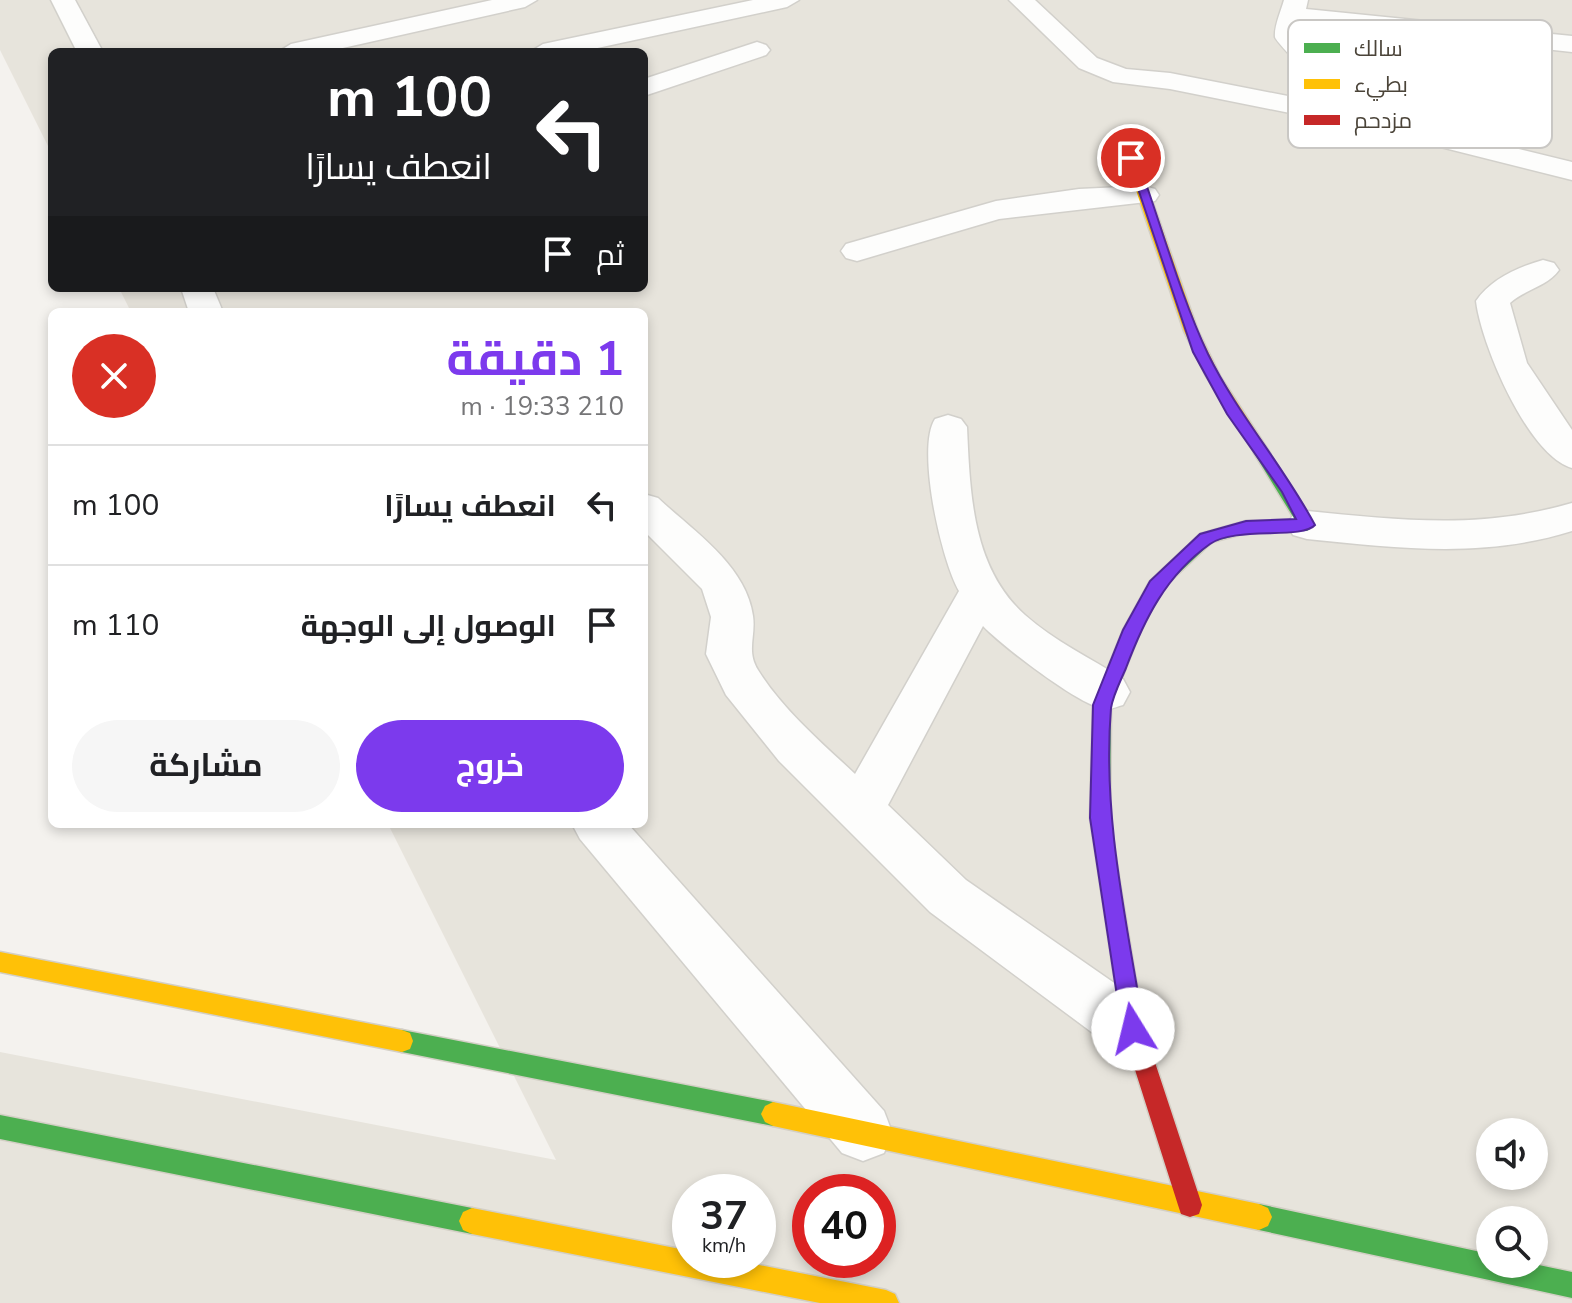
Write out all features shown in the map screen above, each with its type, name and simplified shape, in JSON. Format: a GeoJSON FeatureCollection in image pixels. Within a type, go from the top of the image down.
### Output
{"type":"FeatureCollection","features":[{"type":"Feature","properties":{"kind":"main road"},"geometry":{"type":"LineString","coordinates":[[1131,158],[1200,352],[1234,414],[1289,490],[1307,525],[1246,527],[1206,538],[1156,585],[1132,630],[1102,705],[1100,818],[1133,1029],[1190,1205]]}},
{"type":"Feature","properties":{"kind":"main road"},"geometry":{"type":"LineString","coordinates":[[0,962],[863,1132],[1572,1285]]}},
{"type":"Feature","properties":{"kind":"main road"},"geometry":{"type":"LineString","coordinates":[[0,1127],[886,1303]]}},
{"type":"Feature","properties":{"kind":"street"},"geometry":{"type":"LineString","coordinates":[[63,0],[88,48]]}},
{"type":"Feature","properties":{"kind":"street"},"geometry":{"type":"LineString","coordinates":[[309,48],[525,0]]}},
{"type":"Feature","properties":{"kind":"street"},"geometry":{"type":"LineString","coordinates":[[562,48],[787,0]]}},
{"type":"Feature","properties":{"kind":"street"},"geometry":{"type":"LineString","coordinates":[[1021,0],[1088,63],[1122,76],[1170,81],[1288,105]]}},
{"type":"Feature","properties":{"kind":"street"},"geometry":{"type":"LineString","coordinates":[[1294,8],[1387,20]]}},
{"type":"Feature","properties":{"kind":"street"},"geometry":{"type":"LineString","coordinates":[[1552,41],[1572,44]]}},
{"type":"Feature","properties":{"kind":"street"},"geometry":{"type":"LineString","coordinates":[[648,87],[757,50]]}},
{"type":"Feature","properties":{"kind":"street"},"geometry":{"type":"LineString","coordinates":[[1479,148],[1572,171]]}},
{"type":"Feature","properties":{"kind":"street"},"geometry":{"type":"LineString","coordinates":[[857,251],[996,210],[1079,198],[1144,195]]}},
{"type":"Feature","properties":{"kind":"street"},"geometry":{"type":"LineString","coordinates":[[1543,270],[1508,287],[1493,301],[1494,328],[1512,367],[1550,427],[1572,455]]}},
{"type":"Feature","properties":{"kind":"street"},"geometry":{"type":"LineString","coordinates":[[948,427],[950,503],[961,548],[980,591],[1008,626],[1107,692]]}},
{"type":"Feature","properties":{"kind":"street"},"geometry":{"type":"LineString","coordinates":[[648,512],[721,582],[732,617],[728,654],[742,683],[796,747],[948,896],[1133,1029]]}},
{"type":"Feature","properties":{"kind":"street"},"geometry":{"type":"LineString","coordinates":[[1307,525],[1438,539],[1511,535],[1572,517]]}},
{"type":"Feature","properties":{"kind":"street"},"geometry":{"type":"LineString","coordinates":[[860,810],[980,591]]}},
{"type":"Feature","properties":{"kind":"street"},"geometry":{"type":"LineString","coordinates":[[600,828],[863,1132]]}},
{"type":"Feature","properties":{"kind":"shaded area"},"geometry":{"type":"Polygon","coordinates":[[[0,0],[1572,0],[1572,1303],[0,1303],[0,1052],[556,1160],[390,828],[648,828],[648,308],[129,308],[121,292],[648,292],[648,48],[48,48],[48,146],[0,50],[0,0]]]}},
{"type":"Feature","properties":{"kind":"traffic: fast"},"geometry":{"type":"LineString","coordinates":[[1111,890],[1100,818],[1102,705],[1132,630],[1156,585],[1206,538],[1246,527],[1307,525],[1262,453]]}},
{"type":"Feature","properties":{"kind":"traffic: fast"},"geometry":{"type":"LineString","coordinates":[[402,1041],[773,1114]]}},
{"type":"Feature","properties":{"kind":"traffic: fast"},"geometry":{"type":"LineString","coordinates":[[0,1127],[472,1221]]}},
{"type":"Feature","properties":{"kind":"traffic: fast"},"geometry":{"type":"LineString","coordinates":[[1259,1217],[1572,1285]]}},
{"type":"Feature","properties":{"kind":"traffic: slow"},"geometry":{"type":"LineString","coordinates":[[1131,158],[1191,331],[1213,376],[1262,453]]}},
{"type":"Feature","properties":{"kind":"traffic: slow"},"geometry":{"type":"LineString","coordinates":[[0,962],[402,1041]]}},
{"type":"Feature","properties":{"kind":"traffic: slow"},"geometry":{"type":"LineString","coordinates":[[773,1114],[1259,1217]]}},
{"type":"Feature","properties":{"kind":"traffic: slow"},"geometry":{"type":"LineString","coordinates":[[472,1221],[886,1303]]}},
{"type":"Feature","properties":{"kind":"traffic: jam"},"geometry":{"type":"LineString","coordinates":[[1111,890],[1133,1029],[1190,1205]]}},
{"type":"Feature","properties":{"kind":"route"},"geometry":{"type":"LineString","coordinates":[[1131,158],[1200,352],[1234,414],[1289,490],[1307,525],[1246,527],[1206,538],[1156,585],[1132,630],[1102,705],[1100,818],[1133,1029]]}}]}
